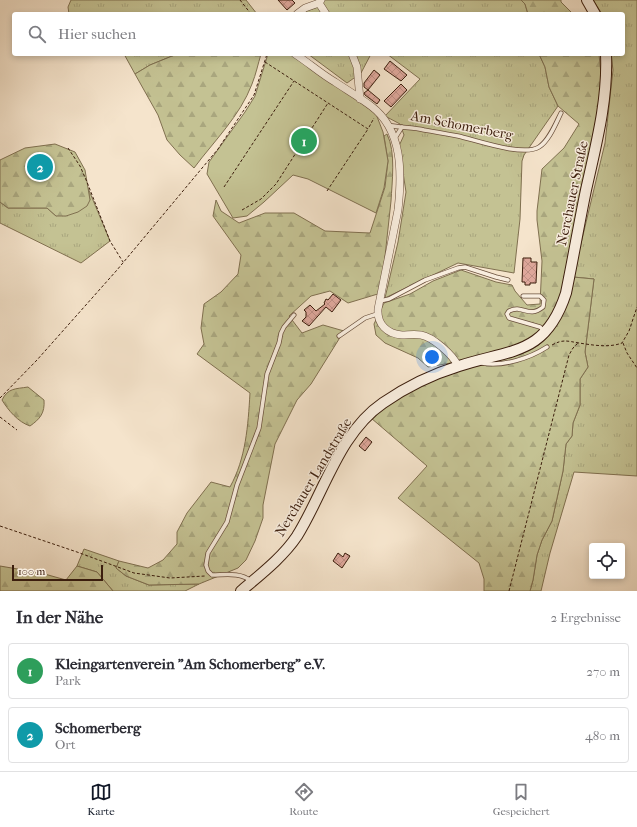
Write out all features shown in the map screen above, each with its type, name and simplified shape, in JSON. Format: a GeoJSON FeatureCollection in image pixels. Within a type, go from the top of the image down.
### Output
{"type":"FeatureCollection","features":[{"type":"Feature","properties":{"kind":"main road"},"geometry":{"type":"LineString","coordinates":[[587,0],[595,12]]}},
{"type":"Feature","properties":{"kind":"main road","name":"Nerchauer Straße"},"geometry":{"type":"LineString","coordinates":[[458,366],[520,349],[534,342],[554,321],[562,306],[603,110],[606,88],[606,56]]}},
{"type":"Feature","properties":{"kind":"main road","name":"Nerchauer Landstraße"},"geometry":{"type":"LineString","coordinates":[[241,591],[283,553],[296,536],[337,459],[351,437],[368,416],[380,405],[403,390],[443,371],[458,366]]}},
{"type":"Feature","properties":{"kind":"street"},"geometry":{"type":"LineString","coordinates":[[300,12],[305,8],[320,2],[325,12]]}},
{"type":"Feature","properties":{"kind":"street","name":"Am Schomerberg"},"geometry":{"type":"LineString","coordinates":[[298,56],[378,112],[387,125],[398,148],[400,195],[377,314]]}},
{"type":"Feature","properties":{"kind":"street"},"geometry":{"type":"LineString","coordinates":[[353,56],[358,67],[360,99]]}},
{"type":"Feature","properties":{"kind":"street"},"geometry":{"type":"LineString","coordinates":[[377,314],[380,323],[391,333],[402,335],[422,335],[438,344],[450,354],[456,360],[458,366]]}},
{"type":"Feature","properties":{"kind":"lane","name":"Am Schomerberg"},"geometry":{"type":"LineString","coordinates":[[387,125],[411,127],[498,147],[519,150],[531,149],[540,146],[549,136],[561,113]]}},
{"type":"Feature","properties":{"kind":"lane"},"geometry":{"type":"LineString","coordinates":[[394,138],[402,127]]}},
{"type":"Feature","properties":{"kind":"lane"},"geometry":{"type":"LineString","coordinates":[[380,301],[389,299],[425,280],[464,267],[508,280]]}},
{"type":"Feature","properties":{"kind":"lane"},"geometry":{"type":"LineString","coordinates":[[523,296],[540,296],[544,300],[543,307],[538,311],[531,312],[515,308],[507,314],[509,318],[540,328],[545,332]]}},
{"type":"Feature","properties":{"kind":"lane"},"geometry":{"type":"LineString","coordinates":[[339,336],[365,318],[377,314]]}},
{"type":"Feature","properties":{"kind":"lane"},"geometry":{"type":"LineString","coordinates":[[252,582],[247,578],[236,574],[212,575],[208,571],[206,565],[208,553],[227,522],[237,485],[259,428],[267,374],[279,344],[281,333],[284,327],[294,316]]}},
{"type":"Feature","properties":{"kind":"lane"},"geometry":{"type":"LineString","coordinates":[[479,360],[483,364],[510,362],[531,356],[547,347]]}},
{"type":"Feature","properties":{"kind":"path"},"geometry":{"type":"LineString","coordinates":[[240,0],[249,12]]}},
{"type":"Feature","properties":{"kind":"path"},"geometry":{"type":"LineString","coordinates":[[0,398],[37,360],[124,262],[218,149],[254,94],[266,56]]}},
{"type":"Feature","properties":{"kind":"path"},"geometry":{"type":"LineString","coordinates":[[265,62],[368,129]]}},
{"type":"Feature","properties":{"kind":"path"},"geometry":{"type":"LineString","coordinates":[[224,187],[294,81]]}},
{"type":"Feature","properties":{"kind":"path"},"geometry":{"type":"LineString","coordinates":[[242,210],[262,200],[276,184],[328,103]]}},
{"type":"Feature","properties":{"kind":"path"},"geometry":{"type":"LineString","coordinates":[[327,191],[378,112]]}},
{"type":"Feature","properties":{"kind":"path"},"geometry":{"type":"LineString","coordinates":[[68,148],[80,166],[110,241],[124,262]]}},
{"type":"Feature","properties":{"kind":"path"},"geometry":{"type":"LineString","coordinates":[[547,347],[558,341],[569,340],[578,343],[610,346],[622,343],[629,331],[637,307]]}},
{"type":"Feature","properties":{"kind":"path"},"geometry":{"type":"LineString","coordinates":[[509,591],[541,471],[569,355],[572,348],[578,343]]}},
{"type":"Feature","properties":{"kind":"path"},"geometry":{"type":"LineString","coordinates":[[622,343],[637,368]]}},
{"type":"Feature","properties":{"kind":"path"},"geometry":{"type":"LineString","coordinates":[[0,417],[17,430]]}},
{"type":"Feature","properties":{"kind":"path"},"geometry":{"type":"LineString","coordinates":[[0,526],[134,573],[170,578],[212,575]]}},
{"type":"Feature","properties":{"kind":"green space"},"geometry":{"type":"Polygon","coordinates":[[[71,0],[246,0],[255,12],[69,12],[68,7],[71,0]]]}},
{"type":"Feature","properties":{"kind":"green space"},"geometry":{"type":"Polygon","coordinates":[[[325,0],[521,0],[525,4],[527,12],[304,12],[315,8],[325,0]]]}},
{"type":"Feature","properties":{"kind":"green space"},"geometry":{"type":"Polygon","coordinates":[[[521,0],[561,0],[561,2],[571,12],[527,12],[525,4],[521,0]]]}},
{"type":"Feature","properties":{"kind":"green space"},"geometry":{"type":"Polygon","coordinates":[[[593,0],[637,0],[637,476],[574,472],[550,553],[541,591],[530,591],[537,555],[542,540],[552,521],[563,471],[566,444],[572,436],[573,423],[580,405],[580,379],[588,367],[585,352],[594,279],[573,277],[605,143],[613,70],[611,56],[625,56],[625,12],[601,12],[593,0]]]}},
{"type":"Feature","properties":{"kind":"green space"},"geometry":{"type":"Polygon","coordinates":[[[125,56],[172,56],[150,65],[135,74],[125,56]]]}},
{"type":"Feature","properties":{"kind":"green space"},"geometry":{"type":"Polygon","coordinates":[[[172,56],[260,56],[252,84],[241,107],[194,168],[167,140],[158,115],[135,74],[150,65],[172,56]]]}},
{"type":"Feature","properties":{"kind":"green space"},"geometry":{"type":"Polygon","coordinates":[[[267,56],[297,56],[376,114],[383,132],[388,161],[384,188],[376,213],[308,179],[293,175],[247,216],[233,218],[207,174],[209,162],[255,96],[267,56]]]}},
{"type":"Feature","properties":{"kind":"green space"},"geometry":{"type":"Polygon","coordinates":[[[311,56],[370,56],[361,73],[347,83],[311,56]]]}},
{"type":"Feature","properties":{"kind":"green space"},"geometry":{"type":"Polygon","coordinates":[[[390,56],[540,56],[545,67],[549,87],[558,106],[524,155],[522,161],[520,219],[514,273],[458,263],[385,298],[398,242],[406,192],[399,146],[404,135],[400,124],[385,116],[420,79],[390,56]]]}},
{"type":"Feature","properties":{"kind":"green space"},"geometry":{"type":"Polygon","coordinates":[[[540,56],[599,56],[602,85],[591,149],[560,303],[536,338],[491,356],[428,367],[418,358],[385,343],[376,335],[374,324],[384,303],[410,294],[433,281],[461,270],[496,282],[512,285],[527,305],[540,304],[542,261],[537,211],[542,169],[564,148],[579,124],[558,106],[549,87],[545,67],[540,56]]]}},
{"type":"Feature","properties":{"kind":"green space"},"geometry":{"type":"Polygon","coordinates":[[[387,134],[392,149],[393,176],[381,293],[348,303],[330,291],[311,296],[289,316],[302,333],[323,325],[344,331],[311,384],[297,400],[275,444],[263,505],[263,518],[255,541],[246,560],[238,568],[199,584],[149,585],[126,576],[116,568],[119,561],[148,568],[163,560],[177,544],[177,532],[187,513],[211,482],[230,487],[240,465],[243,453],[247,430],[250,393],[197,354],[204,344],[201,328],[204,304],[221,292],[238,274],[241,255],[213,216],[216,200],[221,211],[239,223],[265,213],[294,213],[325,231],[370,233],[385,187],[388,161],[384,136],[387,134]]]}},
{"type":"Feature","properties":{"kind":"green space"},"geometry":{"type":"Polygon","coordinates":[[[55,144],[75,152],[85,170],[90,200],[87,206],[78,212],[66,216],[56,216],[47,208],[8,208],[0,202],[0,160],[25,148],[55,144]]]}},
{"type":"Feature","properties":{"kind":"green space"},"geometry":{"type":"Polygon","coordinates":[[[88,188],[110,241],[81,263],[0,223],[0,202],[8,208],[47,208],[56,216],[90,200],[88,188]]]}},
{"type":"Feature","properties":{"kind":"green space"},"geometry":{"type":"Polygon","coordinates":[[[573,277],[594,279],[585,352],[588,367],[580,379],[580,405],[573,423],[572,436],[566,444],[563,471],[552,521],[542,540],[537,555],[530,591],[484,591],[484,579],[479,563],[398,498],[427,466],[371,418],[392,401],[416,387],[442,375],[477,363],[509,357],[529,351],[538,345],[551,333],[562,309],[573,277]]]}},
{"type":"Feature","properties":{"kind":"green space"},"geometry":{"type":"Polygon","coordinates":[[[28,387],[44,400],[43,412],[37,421],[30,426],[21,422],[7,408],[2,400],[9,391],[28,387]]]}},
{"type":"Feature","properties":{"kind":"green space"},"geometry":{"type":"Polygon","coordinates":[[[84,549],[119,561],[116,568],[126,576],[149,585],[199,584],[185,591],[113,591],[97,572],[77,566],[84,549]]]}},
{"type":"Feature","properties":{"kind":"green space"},"geometry":{"type":"Polygon","coordinates":[[[0,566],[41,573],[66,580],[77,566],[97,572],[113,591],[0,591],[0,566]]]}},
{"type":"Feature","properties":{"kind":"building"},"geometry":{"type":"Polygon","coordinates":[[[278,0],[292,0],[295,3],[287,10],[278,0]]]}},
{"type":"Feature","properties":{"kind":"building"},"geometry":{"type":"Polygon","coordinates":[[[390,61],[407,75],[401,81],[384,69],[390,61]]]}},
{"type":"Feature","properties":{"kind":"building"},"geometry":{"type":"Polygon","coordinates":[[[374,70],[380,75],[368,90],[364,87],[364,83],[374,70]]]}},
{"type":"Feature","properties":{"kind":"building"},"geometry":{"type":"Polygon","coordinates":[[[401,84],[407,90],[391,107],[384,101],[401,84]]]}},
{"type":"Feature","properties":{"kind":"building"},"geometry":{"type":"Polygon","coordinates":[[[368,90],[380,100],[377,104],[365,95],[364,93],[368,90]]]}},
{"type":"Feature","properties":{"kind":"building"},"geometry":{"type":"Polygon","coordinates":[[[523,258],[531,258],[531,262],[537,262],[536,283],[525,285],[525,282],[522,282],[523,258]]]}},
{"type":"Feature","properties":{"kind":"building"},"geometry":{"type":"Polygon","coordinates":[[[333,294],[341,300],[332,312],[326,307],[309,326],[302,321],[306,317],[306,312],[304,310],[310,305],[316,311],[325,304],[326,299],[328,300],[333,294]]]}},
{"type":"Feature","properties":{"kind":"building"},"geometry":{"type":"Polygon","coordinates":[[[366,437],[372,442],[365,451],[359,446],[366,437]]]}},
{"type":"Feature","properties":{"kind":"building"},"geometry":{"type":"Polygon","coordinates":[[[338,553],[343,557],[345,553],[350,556],[342,568],[333,561],[338,553]]]}},
{"type":"Feature","properties":{"kind":"place","name":"Kleingartenverein \"Am Schomerberg\" e.V."},"geometry":{"type":"Point","coordinates":[304,141]}},
{"type":"Feature","properties":{"kind":"place","name":"Schomerberg"},"geometry":{"type":"Point","coordinates":[40,167]}}]}
